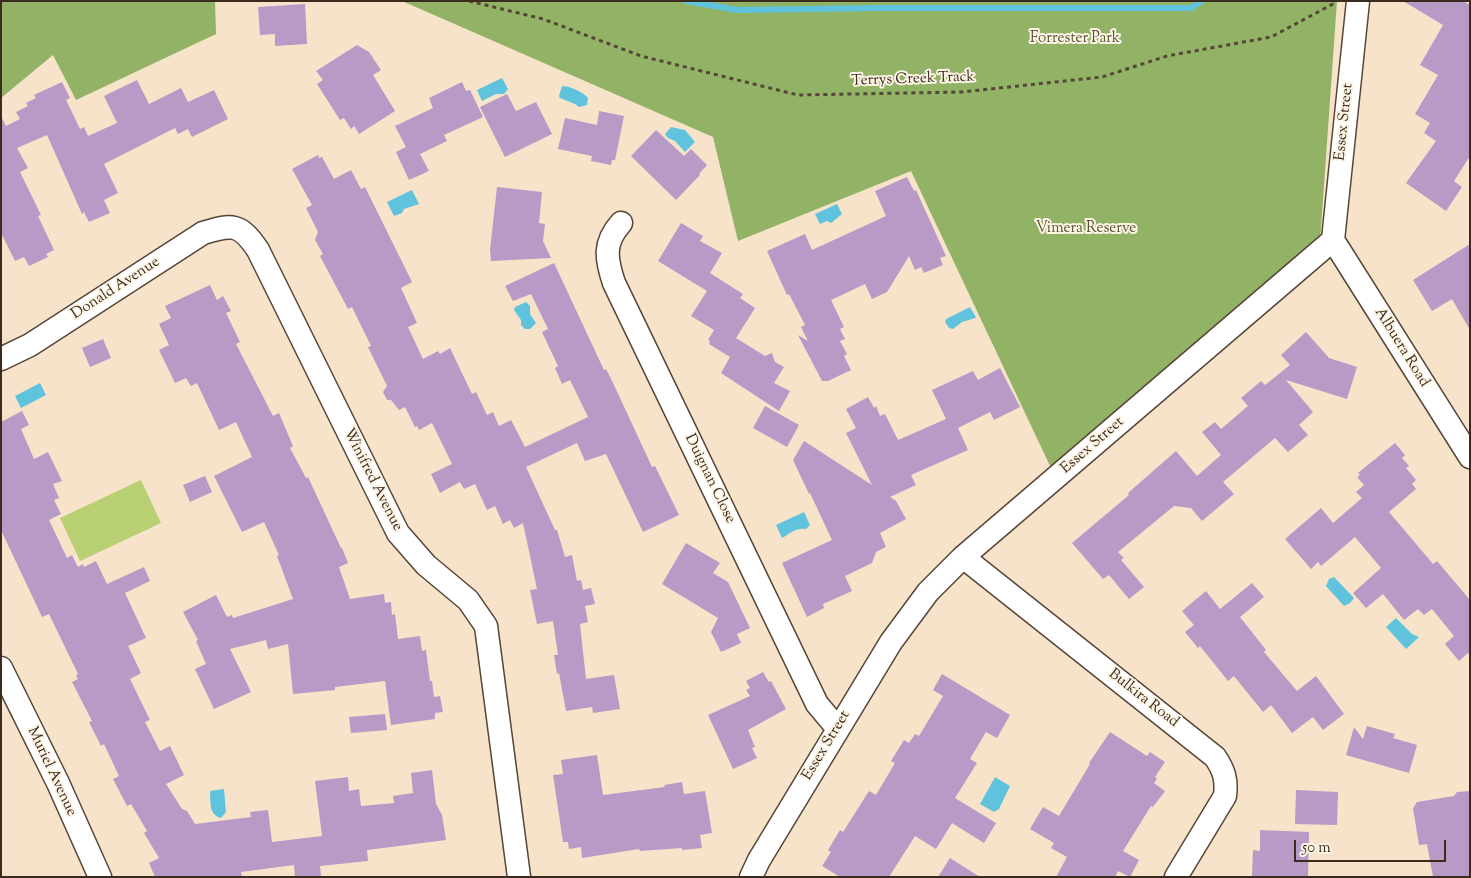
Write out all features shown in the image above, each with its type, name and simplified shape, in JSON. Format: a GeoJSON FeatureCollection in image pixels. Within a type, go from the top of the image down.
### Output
{"type":"FeatureCollection","features":[{"type":"Feature","properties":{"kind":"street","name":"Essex Street"},"geometry":{"type":"LineString","coordinates":[[751,877],[759,860],[891,642],[928,592],[963,557],[1333,240],[1358,2]]}},
{"type":"Feature","properties":{"kind":"street","name":"Duignan Close"},"geometry":{"type":"LineString","coordinates":[[622,223],[613,232],[608,244],[608,262],[614,283],[817,704],[838,730]]}},
{"type":"Feature","properties":{"kind":"street","name":"Donald Avenue"},"geometry":{"type":"LineString","coordinates":[[1,359],[30,344],[186,242],[203,233],[234,227]]}},
{"type":"Feature","properties":{"kind":"street","name":"Winifred Avenue"},"geometry":{"type":"LineString","coordinates":[[234,227],[243,230],[258,250],[398,533],[426,565],[468,600],[486,626],[519,877]]}},
{"type":"Feature","properties":{"kind":"street","name":"Albuera Road"},"geometry":{"type":"LineString","coordinates":[[1333,240],[1470,457]]}},
{"type":"Feature","properties":{"kind":"street","name":"Bulkira Road"},"geometry":{"type":"LineString","coordinates":[[963,557],[1215,757],[1223,768],[1227,782],[1225,796],[1176,877]]}},
{"type":"Feature","properties":{"kind":"street","name":"Muriel Avenue"},"geometry":{"type":"LineString","coordinates":[[1,668],[58,784],[100,877]]}},
{"type":"Feature","properties":{"kind":"path","name":"Terrys Creek Track"},"geometry":{"type":"LineString","coordinates":[[469,1],[543,19],[640,56],[798,95],[962,92],[1102,77],[1168,56],[1271,37],[1333,4],[1358,2]]}},
{"type":"Feature","properties":{"kind":"green space"},"geometry":{"type":"Polygon","coordinates":[[[1,1],[215,1],[216,34],[76,100],[53,55],[1,98],[1,1]]]}},
{"type":"Feature","properties":{"kind":"green space"},"geometry":{"type":"Polygon","coordinates":[[[402,1],[1337,1],[1320,242],[1051,468],[911,171],[738,241],[713,137],[402,1]]]}},
{"type":"Feature","properties":{"kind":"green space"},"geometry":{"type":"Polygon","coordinates":[[[141,480],[161,523],[80,561],[60,518],[141,480]]]}},
{"type":"Feature","properties":{"kind":"water"},"geometry":{"type":"Polygon","coordinates":[[[502,78],[508,89],[504,94],[496,94],[482,101],[477,90],[502,78]]]}},
{"type":"Feature","properties":{"kind":"water"},"geometry":{"type":"Polygon","coordinates":[[[562,86],[572,88],[583,94],[588,98],[587,105],[579,107],[560,98],[562,86]]]}},
{"type":"Feature","properties":{"kind":"water"},"geometry":{"type":"Polygon","coordinates":[[[671,127],[685,130],[695,142],[685,152],[665,134],[671,127]]]}},
{"type":"Feature","properties":{"kind":"water"},"geometry":{"type":"Polygon","coordinates":[[[412,190],[419,204],[404,209],[402,213],[394,216],[387,202],[412,190]]]}},
{"type":"Feature","properties":{"kind":"water"},"geometry":{"type":"Polygon","coordinates":[[[837,204],[842,214],[831,223],[827,221],[820,224],[815,214],[837,204]]]}},
{"type":"Feature","properties":{"kind":"water"},"geometry":{"type":"Polygon","coordinates":[[[526,302],[530,306],[530,314],[536,323],[530,329],[525,329],[521,325],[521,320],[514,310],[515,307],[526,302]]]}},
{"type":"Feature","properties":{"kind":"water"},"geometry":{"type":"Polygon","coordinates":[[[970,307],[975,318],[962,322],[953,329],[949,328],[945,322],[946,319],[970,307]]]}},
{"type":"Feature","properties":{"kind":"water"},"geometry":{"type":"Polygon","coordinates":[[[40,383],[46,395],[21,408],[15,396],[40,383]]]}},
{"type":"Feature","properties":{"kind":"water"},"geometry":{"type":"Polygon","coordinates":[[[804,512],[810,525],[806,529],[796,530],[782,538],[776,525],[804,512]]]}},
{"type":"Feature","properties":{"kind":"water"},"geometry":{"type":"Polygon","coordinates":[[[1334,577],[1354,598],[1344,606],[1326,586],[1329,579],[1334,577]]]}},
{"type":"Feature","properties":{"kind":"water"},"geometry":{"type":"Polygon","coordinates":[[[1396,618],[1412,634],[1419,637],[1406,649],[1386,627],[1396,618]]]}},
{"type":"Feature","properties":{"kind":"water"},"geometry":{"type":"Polygon","coordinates":[[[995,777],[1010,786],[999,809],[994,812],[980,804],[995,777]]]}},
{"type":"Feature","properties":{"kind":"water"},"geometry":{"type":"Polygon","coordinates":[[[224,789],[226,812],[221,818],[212,811],[210,791],[224,789]]]}},
{"type":"Feature","properties":{"kind":"building"},"geometry":{"type":"Polygon","coordinates":[[[1403,1],[1463,1],[1470,5],[1470,156],[1454,181],[1462,187],[1446,211],[1406,183],[1436,141],[1424,133],[1430,123],[1415,114],[1438,75],[1420,65],[1443,25],[1403,1]]]}},
{"type":"Feature","properties":{"kind":"building"},"geometry":{"type":"Polygon","coordinates":[[[305,4],[307,44],[275,46],[275,34],[260,35],[258,7],[305,4]]]}},
{"type":"Feature","properties":{"kind":"building"},"geometry":{"type":"Polygon","coordinates":[[[357,45],[369,52],[381,70],[373,75],[395,111],[359,134],[354,126],[351,129],[344,118],[340,120],[317,84],[323,80],[316,71],[357,45]]]}},
{"type":"Feature","properties":{"kind":"building"},"geometry":{"type":"Polygon","coordinates":[[[137,80],[149,104],[181,88],[188,102],[214,90],[228,119],[192,137],[188,129],[178,134],[175,128],[104,164],[118,193],[104,200],[110,213],[89,222],[84,212],[82,214],[47,135],[17,148],[28,168],[20,172],[41,215],[38,216],[54,250],[46,254],[48,257],[29,266],[24,257],[15,261],[1,233],[1,116],[6,126],[20,119],[16,112],[28,106],[26,103],[36,98],[34,95],[62,82],[70,98],[66,100],[80,129],[84,127],[88,136],[117,123],[104,96],[137,80]]]}},
{"type":"Feature","properties":{"kind":"building"},"geometry":{"type":"Polygon","coordinates":[[[462,82],[466,91],[470,90],[483,117],[444,135],[447,141],[420,154],[429,171],[409,180],[396,152],[406,147],[395,126],[433,108],[429,98],[462,82]]]}},
{"type":"Feature","properties":{"kind":"building"},"geometry":{"type":"Polygon","coordinates":[[[507,94],[516,111],[536,102],[552,134],[505,157],[480,107],[507,94]]]}},
{"type":"Feature","properties":{"kind":"building"},"geometry":{"type":"Polygon","coordinates":[[[599,111],[624,116],[615,160],[612,160],[611,165],[591,161],[592,156],[558,149],[565,118],[597,125],[599,111]]]}},
{"type":"Feature","properties":{"kind":"building"},"geometry":{"type":"Polygon","coordinates":[[[656,130],[684,156],[691,149],[707,165],[676,200],[631,156],[656,130]]]}},
{"type":"Feature","properties":{"kind":"building"},"geometry":{"type":"Polygon","coordinates":[[[318,155],[319,158],[322,157],[334,179],[351,170],[361,189],[365,187],[412,282],[401,288],[417,323],[408,327],[423,359],[438,351],[440,354],[450,348],[472,394],[476,392],[487,415],[493,412],[499,426],[511,420],[525,447],[588,417],[570,380],[562,384],[555,368],[558,366],[542,332],[548,329],[531,294],[513,301],[505,286],[554,263],[652,467],[655,466],[679,515],[643,532],[606,454],[585,461],[577,443],[526,467],[555,530],[557,530],[565,557],[572,555],[577,581],[581,580],[583,590],[591,588],[595,604],[585,606],[588,622],[580,624],[586,679],[614,675],[620,709],[593,713],[592,707],[566,711],[554,655],[558,655],[553,621],[537,624],[530,590],[537,589],[523,523],[514,528],[510,520],[503,524],[495,506],[487,510],[475,484],[464,489],[460,482],[440,493],[431,474],[452,464],[432,423],[419,430],[417,426],[415,427],[405,407],[399,410],[391,400],[387,400],[383,392],[387,386],[368,347],[371,346],[352,307],[348,309],[320,256],[323,254],[315,240],[318,232],[306,208],[312,205],[292,169],[318,155]]]}},
{"type":"Feature","properties":{"kind":"building"},"geometry":{"type":"Polygon","coordinates":[[[907,177],[914,191],[916,190],[946,256],[940,258],[943,265],[924,273],[921,267],[915,270],[909,256],[887,292],[872,299],[865,284],[831,300],[844,327],[840,329],[845,339],[840,341],[847,354],[844,356],[851,370],[828,381],[822,381],[798,335],[808,341],[801,327],[805,325],[789,294],[787,295],[767,251],[805,234],[812,250],[886,216],[875,191],[907,177]]]}},
{"type":"Feature","properties":{"kind":"building"},"geometry":{"type":"Polygon","coordinates":[[[497,187],[542,192],[539,223],[545,224],[543,241],[551,258],[491,261],[490,250],[497,187]]]}},
{"type":"Feature","properties":{"kind":"building"},"geometry":{"type":"Polygon","coordinates":[[[681,223],[703,236],[700,241],[722,253],[710,273],[743,294],[740,298],[755,308],[736,338],[765,356],[772,353],[775,362],[784,367],[774,383],[790,391],[779,411],[721,373],[730,357],[709,344],[710,341],[708,340],[714,330],[691,316],[707,291],[658,261],[681,223]]]}},
{"type":"Feature","properties":{"kind":"building"},"geometry":{"type":"Polygon","coordinates":[[[1470,244],[1470,330],[1452,299],[1432,311],[1413,280],[1470,244]]]}},
{"type":"Feature","properties":{"kind":"building"},"geometry":{"type":"Polygon","coordinates":[[[210,285],[217,300],[223,296],[231,311],[226,313],[240,342],[236,344],[273,416],[279,413],[293,446],[290,448],[306,478],[308,477],[342,548],[348,563],[339,567],[350,599],[384,594],[385,603],[391,602],[392,615],[395,614],[398,639],[420,636],[422,651],[426,650],[434,697],[440,696],[443,712],[435,713],[435,719],[391,725],[385,681],[335,687],[335,690],[293,694],[288,644],[268,649],[266,640],[230,649],[251,692],[214,709],[195,669],[206,664],[196,641],[198,640],[183,612],[216,595],[227,617],[232,615],[233,618],[293,599],[277,556],[279,555],[264,522],[242,532],[214,476],[252,457],[236,422],[219,430],[197,383],[191,386],[186,378],[175,383],[159,350],[169,345],[159,324],[171,318],[165,306],[210,285]]]}},
{"type":"Feature","properties":{"kind":"building"},"geometry":{"type":"Polygon","coordinates":[[[1306,332],[1329,358],[1357,367],[1347,399],[1286,380],[1313,412],[1299,425],[1308,435],[1288,452],[1275,438],[1223,482],[1234,494],[1202,521],[1191,508],[1174,506],[1118,552],[1124,558],[1121,560],[1144,587],[1129,599],[1109,575],[1103,579],[1072,543],[1129,495],[1128,493],[1176,451],[1197,476],[1221,455],[1202,432],[1215,422],[1221,429],[1248,406],[1241,398],[1261,381],[1265,385],[1290,365],[1281,355],[1306,332]]]}},
{"type":"Feature","properties":{"kind":"building"},"geometry":{"type":"Polygon","coordinates":[[[103,339],[111,358],[90,367],[82,348],[103,339]]]}},
{"type":"Feature","properties":{"kind":"building"},"geometry":{"type":"Polygon","coordinates":[[[1000,368],[1020,407],[994,420],[990,412],[958,428],[968,450],[911,475],[916,485],[890,497],[896,501],[906,519],[880,533],[886,547],[876,552],[872,563],[845,576],[852,591],[823,604],[824,608],[807,617],[782,563],[832,540],[793,460],[804,441],[872,485],[846,433],[856,428],[846,409],[868,397],[874,408],[876,406],[880,416],[885,414],[898,440],[946,419],[932,390],[973,371],[978,380],[1000,368]]]}},
{"type":"Feature","properties":{"kind":"building"},"geometry":{"type":"Polygon","coordinates":[[[765,406],[799,425],[787,447],[753,428],[765,406]]]}},
{"type":"Feature","properties":{"kind":"building"},"geometry":{"type":"Polygon","coordinates":[[[22,411],[29,425],[21,429],[34,459],[48,452],[62,481],[53,484],[59,498],[54,500],[61,514],[49,520],[67,558],[72,555],[78,567],[83,564],[84,567],[96,561],[107,584],[144,567],[150,581],[125,593],[146,638],[128,646],[141,673],[130,679],[150,720],[145,722],[160,751],[170,746],[184,775],[166,784],[182,809],[187,811],[195,824],[251,817],[250,812],[268,810],[272,842],[322,836],[315,781],[348,777],[349,791],[359,789],[361,806],[394,803],[393,796],[413,793],[411,773],[432,770],[436,804],[442,815],[446,840],[367,850],[368,861],[320,866],[321,877],[295,877],[294,865],[241,872],[242,877],[155,877],[149,863],[159,858],[144,833],[147,831],[131,804],[127,806],[113,779],[119,776],[104,744],[101,746],[89,722],[92,721],[72,682],[78,679],[76,676],[78,674],[49,614],[42,617],[1,530],[1,422],[22,411]]]}},
{"type":"Feature","properties":{"kind":"building"},"geometry":{"type":"Polygon","coordinates":[[[1395,443],[1405,455],[1402,458],[1409,466],[1406,468],[1416,480],[1412,484],[1416,489],[1389,512],[1433,564],[1437,561],[1470,600],[1470,655],[1468,653],[1459,661],[1445,644],[1454,636],[1432,609],[1424,615],[1418,609],[1404,620],[1383,594],[1366,608],[1353,593],[1381,568],[1355,537],[1321,566],[1318,562],[1311,569],[1285,539],[1321,508],[1333,523],[1362,498],[1356,492],[1364,485],[1357,477],[1360,475],[1358,473],[1395,443]]]}},
{"type":"Feature","properties":{"kind":"building"},"geometry":{"type":"Polygon","coordinates":[[[205,476],[212,492],[190,502],[183,485],[205,476]]]}},
{"type":"Feature","properties":{"kind":"building"},"geometry":{"type":"Polygon","coordinates":[[[686,543],[720,563],[713,573],[728,582],[750,628],[737,634],[741,643],[721,652],[711,632],[718,618],[662,584],[686,543]]]}},
{"type":"Feature","properties":{"kind":"building"},"geometry":{"type":"Polygon","coordinates":[[[1252,583],[1264,597],[1240,617],[1266,650],[1264,652],[1297,691],[1316,676],[1344,714],[1323,730],[1313,717],[1292,733],[1271,705],[1263,712],[1234,676],[1228,681],[1200,646],[1198,648],[1185,632],[1194,625],[1182,611],[1206,591],[1220,609],[1252,583]]]}},
{"type":"Feature","properties":{"kind":"building"},"geometry":{"type":"Polygon","coordinates":[[[763,672],[769,682],[771,681],[786,709],[748,730],[755,747],[752,748],[757,758],[733,769],[708,715],[750,696],[746,690],[750,688],[746,681],[763,672]]]}},
{"type":"Feature","properties":{"kind":"building"},"geometry":{"type":"Polygon","coordinates":[[[942,674],[1010,715],[997,738],[986,732],[970,759],[977,763],[955,798],[996,823],[984,843],[952,823],[936,849],[915,836],[889,877],[840,877],[822,866],[831,852],[828,850],[840,830],[843,832],[869,791],[876,795],[895,763],[891,761],[904,740],[909,743],[915,734],[919,736],[943,696],[933,690],[942,674]]]}},
{"type":"Feature","properties":{"kind":"building"},"geometry":{"type":"Polygon","coordinates":[[[385,714],[387,730],[351,733],[349,717],[385,714]]]}},
{"type":"Feature","properties":{"kind":"building"},"geometry":{"type":"Polygon","coordinates":[[[1367,726],[1395,734],[1393,738],[1417,745],[1409,773],[1346,755],[1354,727],[1363,739],[1367,726]]]}},
{"type":"Feature","properties":{"kind":"building"},"geometry":{"type":"Polygon","coordinates":[[[1110,732],[1147,756],[1150,752],[1165,762],[1155,777],[1157,779],[1154,783],[1165,791],[1153,807],[1151,806],[1123,851],[1139,860],[1130,877],[1118,871],[1115,877],[1056,877],[1067,857],[1051,848],[1054,843],[1030,829],[1043,807],[1059,816],[1089,763],[1110,732]]]}},
{"type":"Feature","properties":{"kind":"building"},"geometry":{"type":"Polygon","coordinates":[[[597,755],[603,795],[665,787],[664,785],[682,782],[684,794],[705,791],[712,833],[700,835],[702,848],[640,851],[639,849],[582,858],[581,847],[569,849],[568,842],[563,842],[553,775],[563,774],[561,760],[597,755]]]}},
{"type":"Feature","properties":{"kind":"building"},"geometry":{"type":"Polygon","coordinates":[[[1296,790],[1338,792],[1337,825],[1295,824],[1296,790]]]}},
{"type":"Feature","properties":{"kind":"building"},"geometry":{"type":"Polygon","coordinates":[[[1470,791],[1470,877],[1433,877],[1427,844],[1419,845],[1413,808],[1417,802],[1454,796],[1457,792],[1470,791]]]}},
{"type":"Feature","properties":{"kind":"building"},"geometry":{"type":"Polygon","coordinates":[[[1260,830],[1309,832],[1308,877],[1252,877],[1253,850],[1260,851],[1260,830]]]}},
{"type":"Feature","properties":{"kind":"building"},"geometry":{"type":"Polygon","coordinates":[[[950,858],[980,877],[938,877],[950,858]]]}},
{"type":"Feature","properties":{"kind":"waterway"},"geometry":{"type":"LineString","coordinates":[[686,1],[737,10],[1191,8],[1202,1]]}},
{"type":"Feature","properties":{"kind":"park label","name":"Forrester Park"},"geometry":{"type":"Point","coordinates":[1075,39]}},
{"type":"Feature","properties":{"kind":"park label","name":"Vimera Reserve"},"geometry":{"type":"Point","coordinates":[1086,229]}}]}
